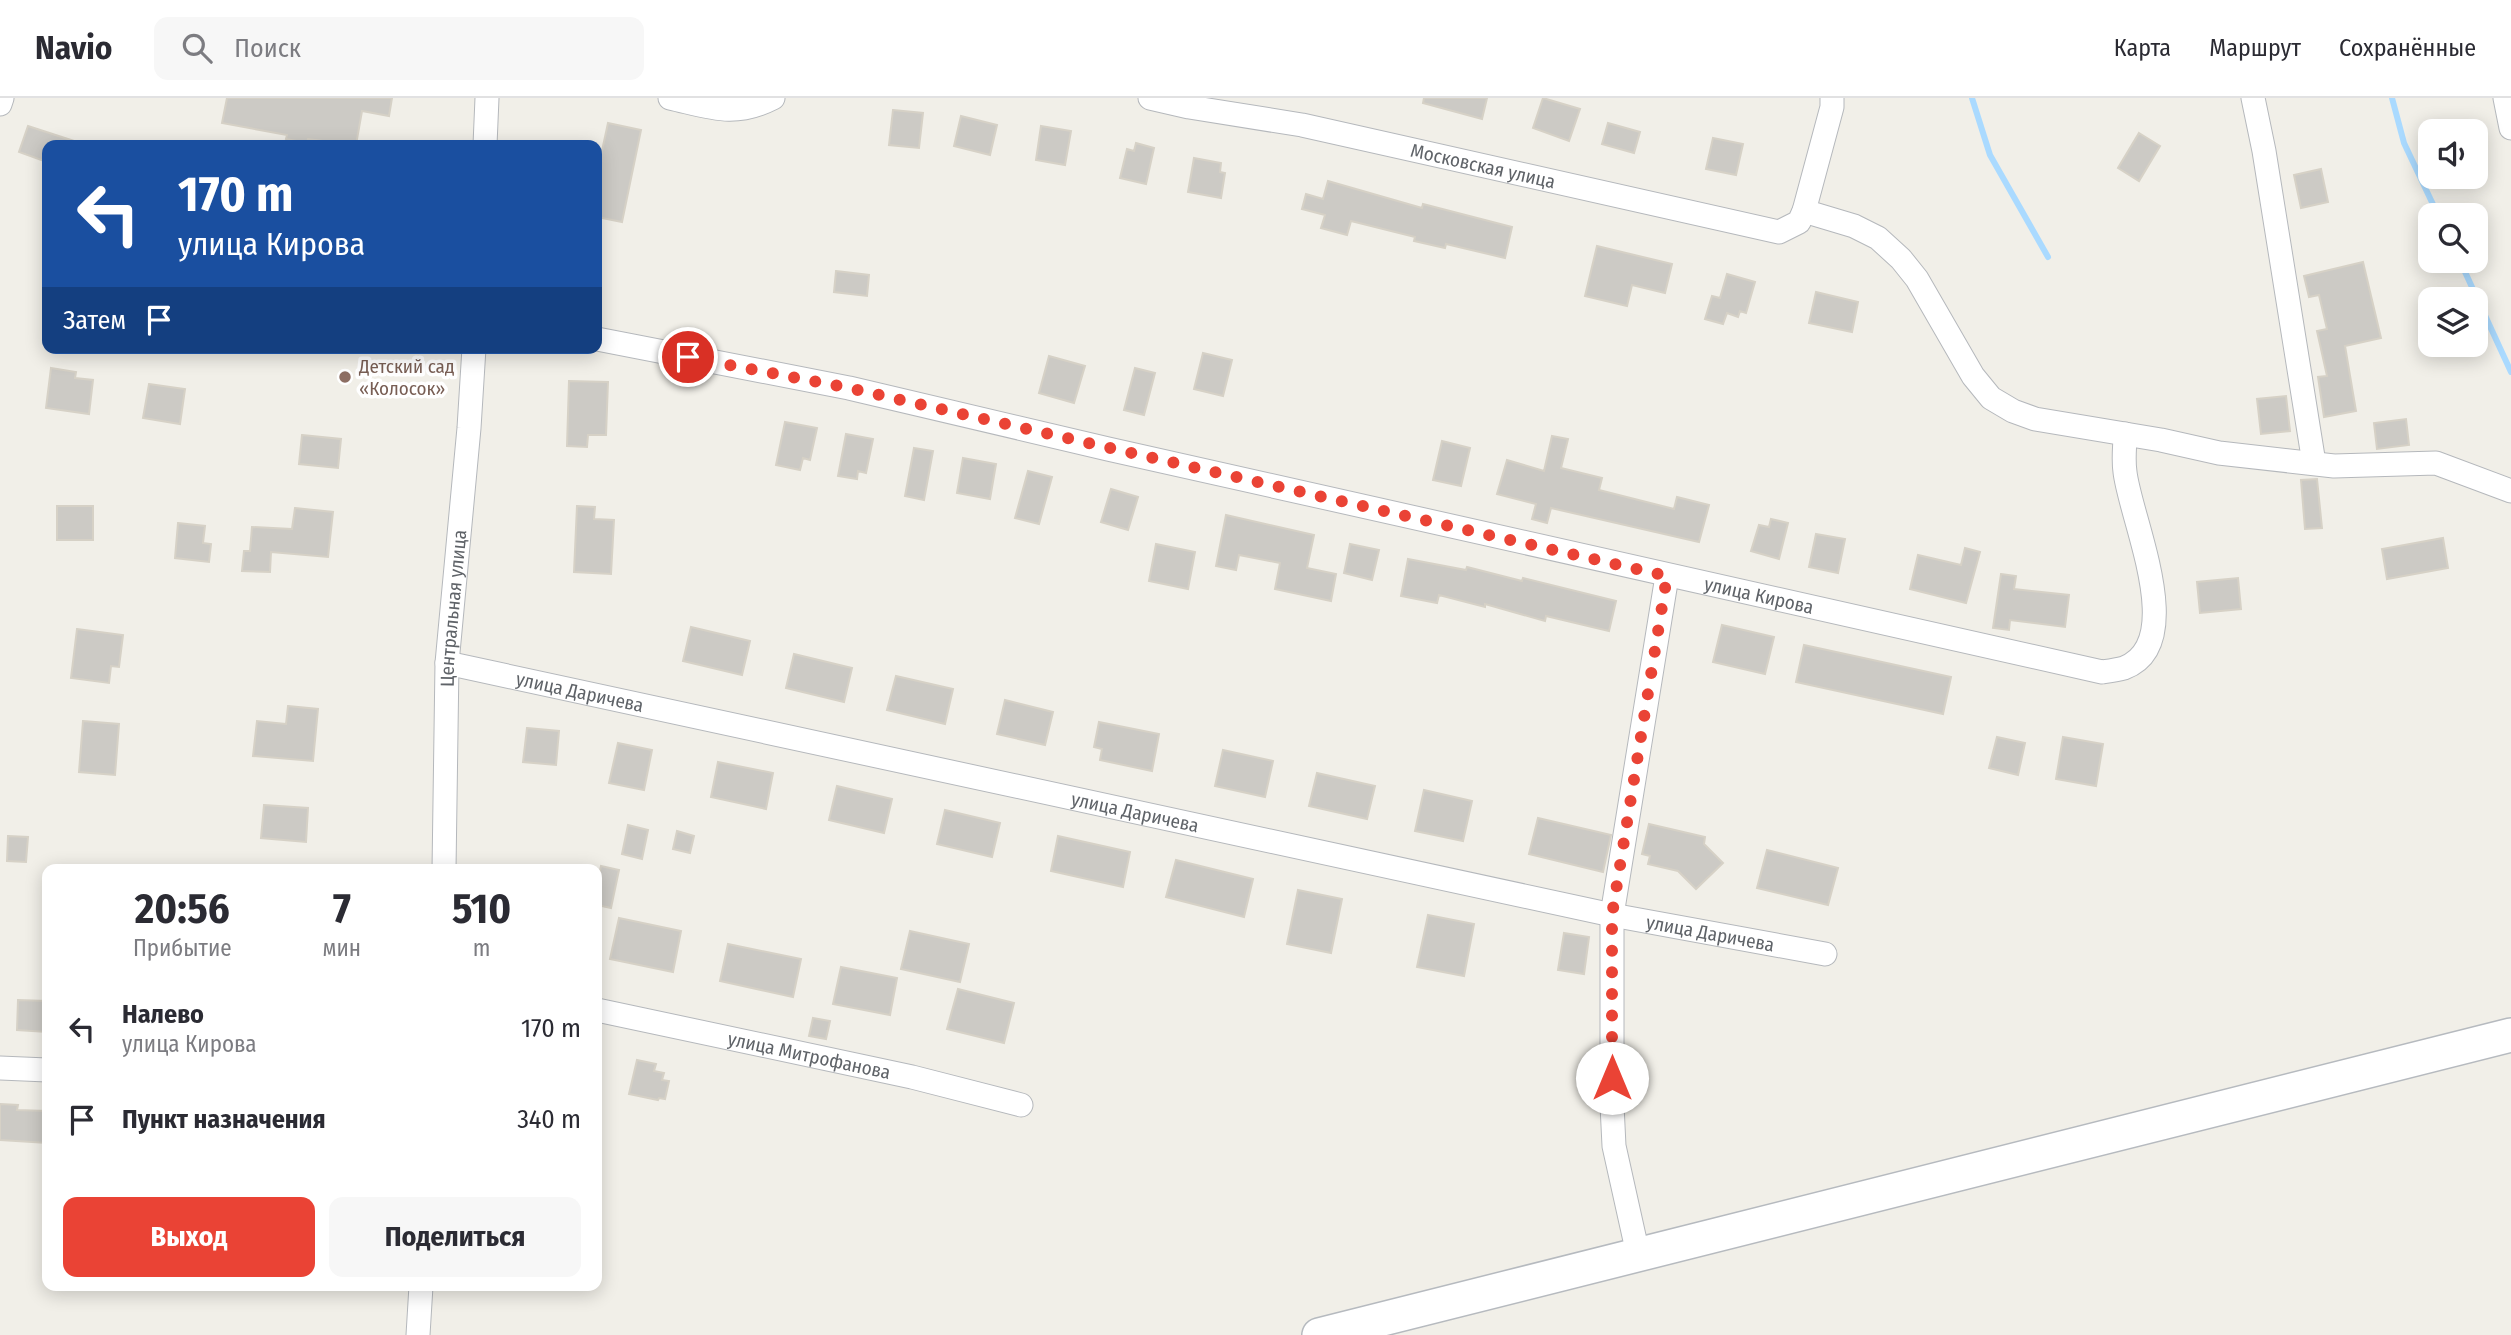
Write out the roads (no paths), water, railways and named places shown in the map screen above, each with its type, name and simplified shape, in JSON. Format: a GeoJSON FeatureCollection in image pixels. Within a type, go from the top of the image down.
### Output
{"type":"FeatureCollection","features":[{"type":"Feature","properties":{"kind":"main road"},"geometry":{"type":"LineString","coordinates":[[1319,1335],[2511,1035]]}},
{"type":"Feature","properties":{"kind":"street"},"geometry":{"type":"LineString","coordinates":[[0,104],[2,98]]}},
{"type":"Feature","properties":{"kind":"street"},"geometry":{"type":"LineString","coordinates":[[485,140],[487,98]]}},
{"type":"Feature","properties":{"kind":"street"},"geometry":{"type":"LineString","coordinates":[[670,98],[729,111],[746,109],[773,98]]}},
{"type":"Feature","properties":{"kind":"street","name":"Московская улица"},"geometry":{"type":"LineString","coordinates":[[1150,98],[1302,125],[1779,232],[1790,229],[1799,222],[1804,211]]}},
{"type":"Feature","properties":{"kind":"street"},"geometry":{"type":"LineString","coordinates":[[1832,98],[1832,107],[1804,211],[1854,226],[1878,238],[1901,259],[1917,279],[1973,376],[1992,398],[2012,411],[2035,419],[2219,453],[2334,466],[2436,463],[2511,491]]}},
{"type":"Feature","properties":{"kind":"street"},"geometry":{"type":"LineString","coordinates":[[2253,98],[2314,463]]}},
{"type":"Feature","properties":{"kind":"street"},"geometry":{"type":"LineString","coordinates":[[2505,98],[2511,128]]}},
{"type":"Feature","properties":{"kind":"street","name":"улица Кирова"},"geometry":{"type":"LineString","coordinates":[[602,340],[849,388],[1667,576],[2102,672],[2126,668],[2144,653],[2154,633],[2155,611],[2147,561],[2125,473],[2124,434]]}},
{"type":"Feature","properties":{"kind":"street","name":"Центральная улица"},"geometry":{"type":"LineString","coordinates":[[444,864],[447,663],[473,354]]}},
{"type":"Feature","properties":{"kind":"street"},"geometry":{"type":"LineString","coordinates":[[1638,1254],[1615,1146],[1612,1105],[1612,915],[1667,576]]}},
{"type":"Feature","properties":{"kind":"street","name":"улица Даричева"},"geometry":{"type":"LineString","coordinates":[[447,663],[1612,915],[1825,954]]}},
{"type":"Feature","properties":{"kind":"street","name":"улица Митрофанова"},"geometry":{"type":"LineString","coordinates":[[602,1011],[912,1077],[1021,1105]]}},
{"type":"Feature","properties":{"kind":"street"},"geometry":{"type":"LineString","coordinates":[[0,1068],[42,1070]]}},
{"type":"Feature","properties":{"kind":"street"},"geometry":{"type":"LineString","coordinates":[[418,1335],[421,1291]]}},
{"type":"Feature","properties":{"kind":"waterway"},"geometry":{"type":"LineString","coordinates":[[1972,98],[1990,155],[2048,257]]}},
{"type":"Feature","properties":{"kind":"waterway"},"geometry":{"type":"LineString","coordinates":[[2392,98],[2404,143],[2432,203]]}},
{"type":"Feature","properties":{"kind":"waterway"},"geometry":{"type":"LineString","coordinates":[[2466,273],[2511,372]]}},
{"type":"Feature","properties":{"kind":"place","name":"Детский сад «Колосок»"},"geometry":{"type":"Point","coordinates":[345,377]}}]}
